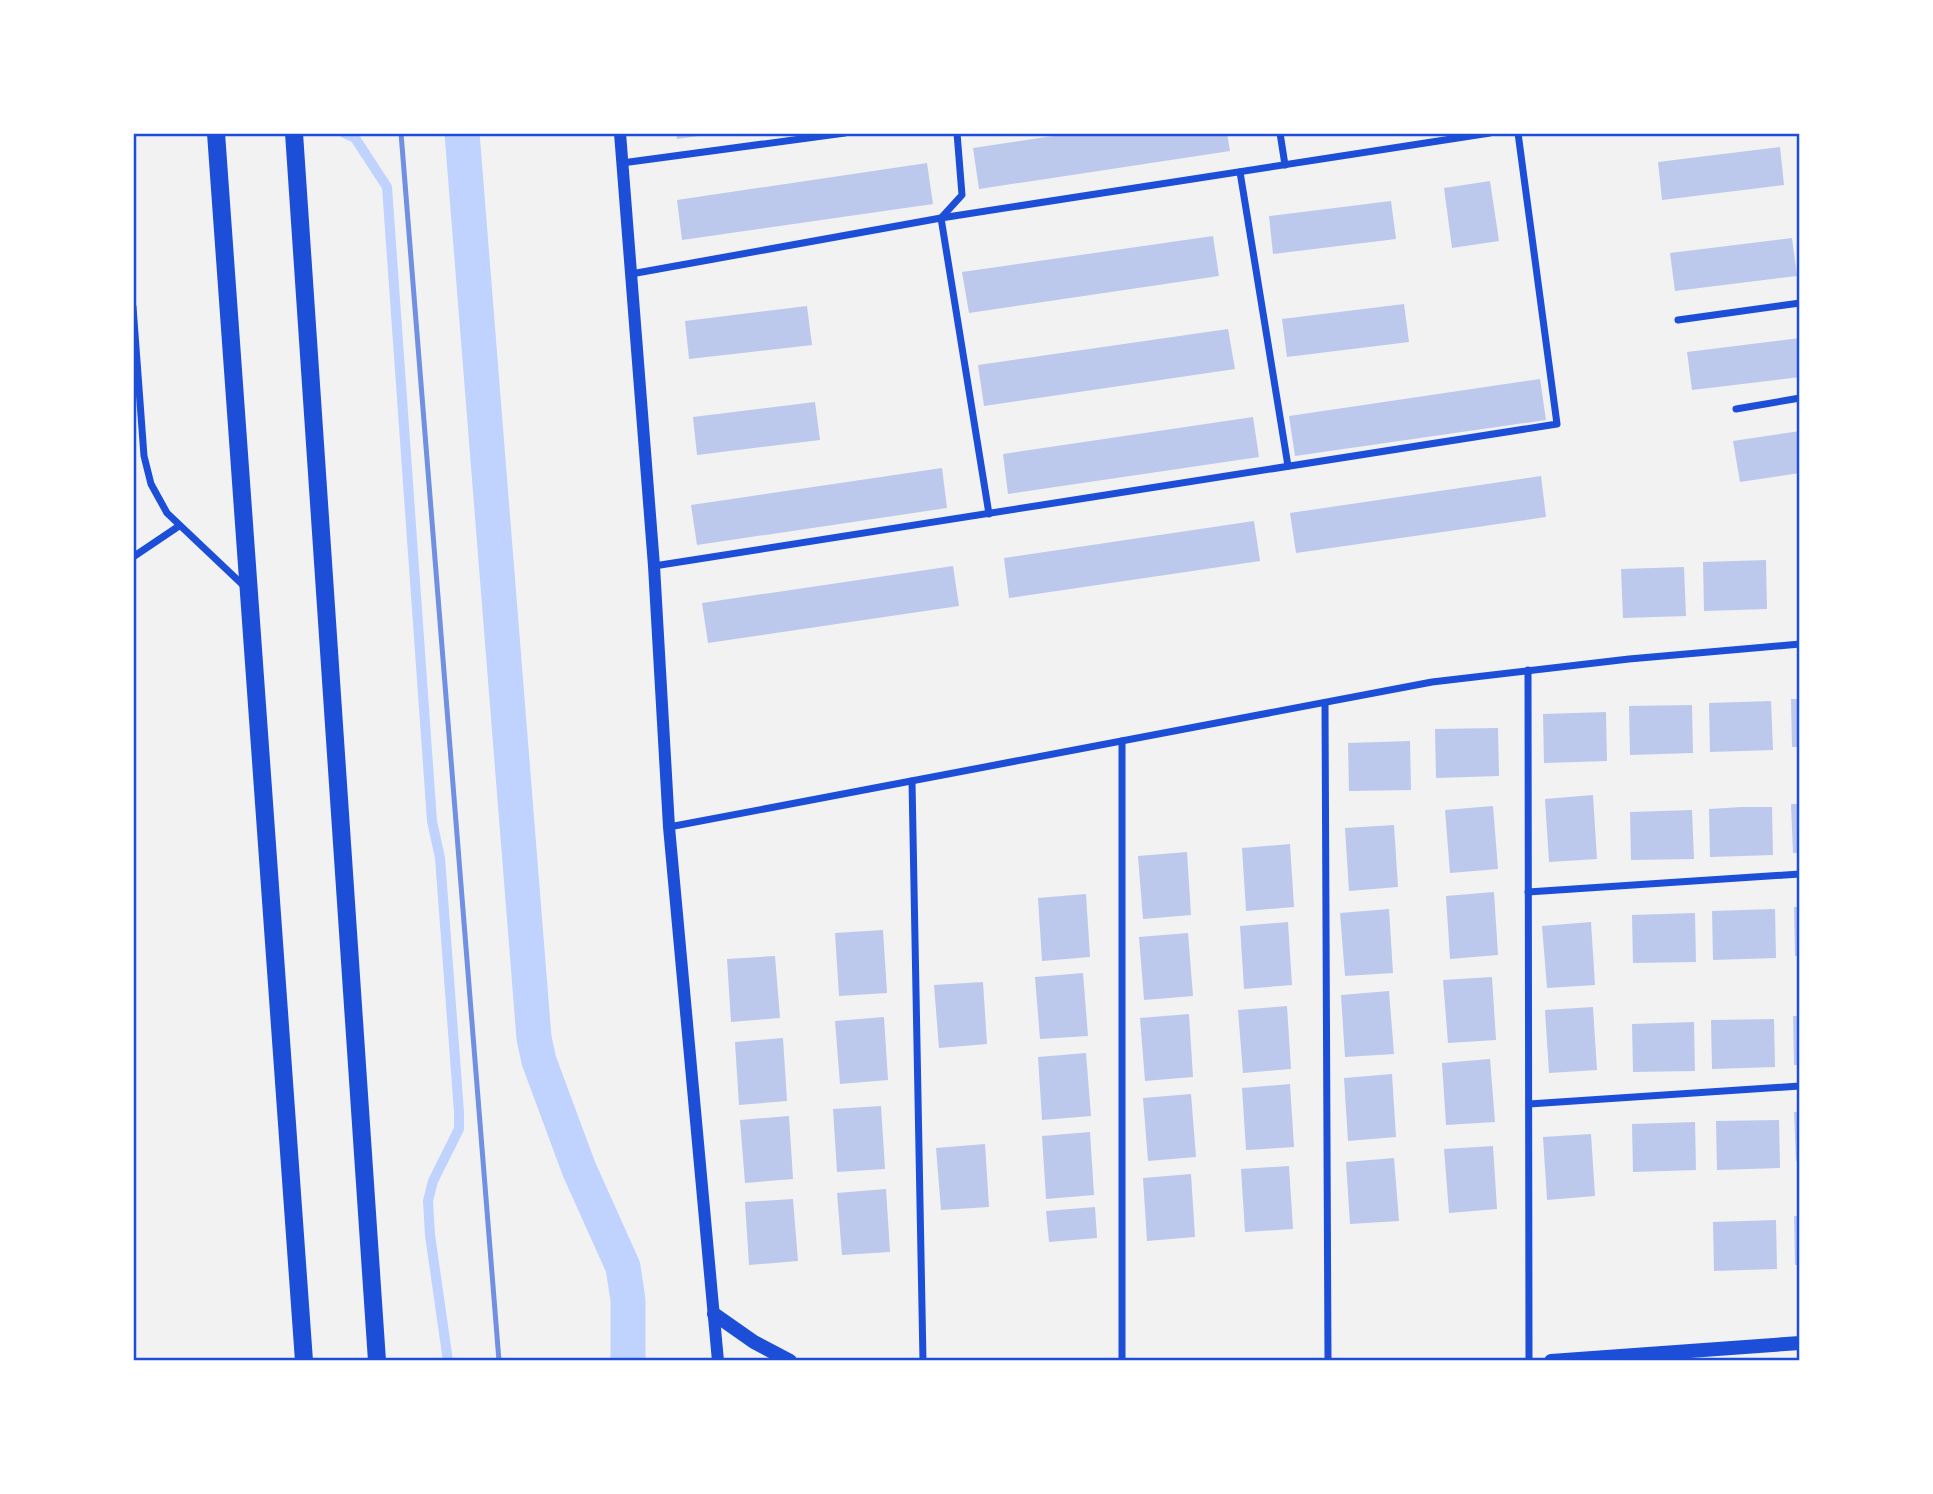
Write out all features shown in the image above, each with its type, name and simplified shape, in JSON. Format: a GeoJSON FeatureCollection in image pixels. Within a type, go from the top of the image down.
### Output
{"type":"FeatureCollection","features":[{"type":"Feature","properties":{"kind":"main road"},"geometry":{"type":"LineString","coordinates":[[216,133],[304,1361]]}},
{"type":"Feature","properties":{"kind":"main road"},"geometry":{"type":"LineString","coordinates":[[294,133],[377,1361]]}},
{"type":"Feature","properties":{"kind":"main road"},"geometry":{"type":"LineString","coordinates":[[714,1314],[754,1342],[790,1361]]}},
{"type":"Feature","properties":{"kind":"main road"},"geometry":{"type":"LineString","coordinates":[[1551,1361],[1800,1343]]}},
{"type":"Feature","properties":{"kind":"street"},"geometry":{"type":"LineString","coordinates":[[620,133],[654,566],[669,827],[718,1361]]}},
{"type":"Feature","properties":{"kind":"street"},"geometry":{"type":"LineString","coordinates":[[622,163],[845,133]]}},
{"type":"Feature","properties":{"kind":"street"},"geometry":{"type":"LineString","coordinates":[[941,218],[962,195],[957,133]]}},
{"type":"Feature","properties":{"kind":"street"},"geometry":{"type":"LineString","coordinates":[[1280,133],[1285,165]]}},
{"type":"Feature","properties":{"kind":"street"},"geometry":{"type":"LineString","coordinates":[[631,274],[941,218],[1490,133]]}},
{"type":"Feature","properties":{"kind":"street"},"geometry":{"type":"LineString","coordinates":[[654,566],[1557,424],[1518,133]]}},
{"type":"Feature","properties":{"kind":"street"},"geometry":{"type":"LineString","coordinates":[[1240,172],[1288,466]]}},
{"type":"Feature","properties":{"kind":"street"},"geometry":{"type":"LineString","coordinates":[[941,218],[989,514]]}},
{"type":"Feature","properties":{"kind":"street"},"geometry":{"type":"LineString","coordinates":[[1678,320],[1800,303]]}},
{"type":"Feature","properties":{"kind":"street"},"geometry":{"type":"LineString","coordinates":[[133,307],[142,428],[151,484],[167,513],[179,526],[249,590]]}},
{"type":"Feature","properties":{"kind":"street"},"geometry":{"type":"LineString","coordinates":[[1736,409],[1800,398]]}},
{"type":"Feature","properties":{"kind":"street"},"geometry":{"type":"LineString","coordinates":[[133,557],[179,526]]}},
{"type":"Feature","properties":{"kind":"street"},"geometry":{"type":"LineString","coordinates":[[669,827],[1432,682],[1800,644]]}},
{"type":"Feature","properties":{"kind":"street"},"geometry":{"type":"LineString","coordinates":[[1528,670],[1529,1361]]}},
{"type":"Feature","properties":{"kind":"street"},"geometry":{"type":"LineString","coordinates":[[1325,703],[1328,1361]]}},
{"type":"Feature","properties":{"kind":"street"},"geometry":{"type":"LineString","coordinates":[[1122,741],[1122,1361]]}},
{"type":"Feature","properties":{"kind":"street"},"geometry":{"type":"LineString","coordinates":[[912,781],[923,1361]]}},
{"type":"Feature","properties":{"kind":"street"},"geometry":{"type":"LineString","coordinates":[[1528,892],[1800,874]]}},
{"type":"Feature","properties":{"kind":"street"},"geometry":{"type":"LineString","coordinates":[[1529,1104],[1800,1086]]}},
{"type":"Feature","properties":{"kind":"building"},"geometry":{"type":"Polygon","coordinates":[[[676,133],[706,133],[706,135],[677,139],[676,133]]]}},
{"type":"Feature","properties":{"kind":"building"},"geometry":{"type":"Polygon","coordinates":[[[1074,133],[1227,133],[1230,151],[979,189],[973,148],[1074,133]]]}},
{"type":"Feature","properties":{"kind":"building"},"geometry":{"type":"Polygon","coordinates":[[[1780,147],[1784,185],[1662,200],[1658,162],[1780,147]]]}},
{"type":"Feature","properties":{"kind":"building"},"geometry":{"type":"Polygon","coordinates":[[[927,163],[933,204],[682,240],[677,200],[927,163]]]}},
{"type":"Feature","properties":{"kind":"building"},"geometry":{"type":"Polygon","coordinates":[[[1490,181],[1499,241],[1452,248],[1444,188],[1490,181]]]}},
{"type":"Feature","properties":{"kind":"building"},"geometry":{"type":"Polygon","coordinates":[[[1391,201],[1396,239],[1273,254],[1269,216],[1391,201]]]}},
{"type":"Feature","properties":{"kind":"building"},"geometry":{"type":"Polygon","coordinates":[[[1213,236],[1219,276],[969,313],[962,272],[1213,236]]]}},
{"type":"Feature","properties":{"kind":"building"},"geometry":{"type":"Polygon","coordinates":[[[1792,238],[1797,276],[1675,291],[1670,253],[1792,238]]]}},
{"type":"Feature","properties":{"kind":"building"},"geometry":{"type":"Polygon","coordinates":[[[1404,304],[1409,342],[1287,357],[1282,319],[1404,304]]]}},
{"type":"Feature","properties":{"kind":"building"},"geometry":{"type":"Polygon","coordinates":[[[807,306],[812,345],[689,359],[685,321],[807,306]]]}},
{"type":"Feature","properties":{"kind":"building"},"geometry":{"type":"Polygon","coordinates":[[[1228,329],[1235,369],[984,406],[978,365],[1228,329]]]}},
{"type":"Feature","properties":{"kind":"building"},"geometry":{"type":"Polygon","coordinates":[[[1800,338],[1800,377],[1692,390],[1687,352],[1800,338]]]}},
{"type":"Feature","properties":{"kind":"building"},"geometry":{"type":"Polygon","coordinates":[[[1540,379],[1546,420],[1295,456],[1289,416],[1540,379]]]}},
{"type":"Feature","properties":{"kind":"building"},"geometry":{"type":"Polygon","coordinates":[[[815,402],[820,440],[697,455],[693,417],[815,402]]]}},
{"type":"Feature","properties":{"kind":"building"},"geometry":{"type":"Polygon","coordinates":[[[1253,417],[1259,457],[1008,494],[1003,454],[1253,417]]]}},
{"type":"Feature","properties":{"kind":"building"},"geometry":{"type":"Polygon","coordinates":[[[1800,431],[1800,473],[1740,482],[1733,441],[1800,431]]]}},
{"type":"Feature","properties":{"kind":"building"},"geometry":{"type":"Polygon","coordinates":[[[942,468],[947,508],[697,545],[691,505],[942,468]]]}},
{"type":"Feature","properties":{"kind":"building"},"geometry":{"type":"Polygon","coordinates":[[[1541,476],[1546,517],[1296,553],[1290,513],[1541,476]]]}},
{"type":"Feature","properties":{"kind":"building"},"geometry":{"type":"Polygon","coordinates":[[[1254,521],[1260,561],[1009,598],[1004,558],[1254,521]]]}},
{"type":"Feature","properties":{"kind":"building"},"geometry":{"type":"Polygon","coordinates":[[[1766,560],[1767,609],[1704,611],[1703,562],[1766,560]]]}},
{"type":"Feature","properties":{"kind":"building"},"geometry":{"type":"Polygon","coordinates":[[[953,566],[959,606],[708,643],[702,603],[953,566]]]}},
{"type":"Feature","properties":{"kind":"building"},"geometry":{"type":"Polygon","coordinates":[[[1684,567],[1686,616],[1623,618],[1621,569],[1684,567]]]}},
{"type":"Feature","properties":{"kind":"building"},"geometry":{"type":"Polygon","coordinates":[[[1791,699],[1800,699],[1800,747],[1792,747],[1791,699]]]}},
{"type":"Feature","properties":{"kind":"building"},"geometry":{"type":"Polygon","coordinates":[[[1771,701],[1773,750],[1710,752],[1709,703],[1771,701]]]}},
{"type":"Feature","properties":{"kind":"building"},"geometry":{"type":"Polygon","coordinates":[[[1692,705],[1693,753],[1630,755],[1629,706],[1692,705]]]}},
{"type":"Feature","properties":{"kind":"building"},"geometry":{"type":"Polygon","coordinates":[[[1606,712],[1607,761],[1544,763],[1543,714],[1606,712]]]}},
{"type":"Feature","properties":{"kind":"building"},"geometry":{"type":"Polygon","coordinates":[[[1498,728],[1499,776],[1436,778],[1435,729],[1498,728]]]}},
{"type":"Feature","properties":{"kind":"building"},"geometry":{"type":"Polygon","coordinates":[[[1410,741],[1411,790],[1349,791],[1348,743],[1410,741]]]}},
{"type":"Feature","properties":{"kind":"building"},"geometry":{"type":"Polygon","coordinates":[[[1593,795],[1597,859],[1549,862],[1545,799],[1593,795]]]}},
{"type":"Feature","properties":{"kind":"building"},"geometry":{"type":"Polygon","coordinates":[[[1791,804],[1800,804],[1800,853],[1793,853],[1791,804]]]}},
{"type":"Feature","properties":{"kind":"building"},"geometry":{"type":"Polygon","coordinates":[[[1493,806],[1498,869],[1450,873],[1445,810],[1493,806]]]}},
{"type":"Feature","properties":{"kind":"building"},"geometry":{"type":"Polygon","coordinates":[[[1772,807],[1773,855],[1710,857],[1709,809],[1772,807]]]}},
{"type":"Feature","properties":{"kind":"building"},"geometry":{"type":"Polygon","coordinates":[[[1692,810],[1694,859],[1631,860],[1630,812],[1692,810]]]}},
{"type":"Feature","properties":{"kind":"building"},"geometry":{"type":"Polygon","coordinates":[[[1394,825],[1398,887],[1349,891],[1345,828],[1394,825]]]}},
{"type":"Feature","properties":{"kind":"building"},"geometry":{"type":"Polygon","coordinates":[[[1290,844],[1294,907],[1246,911],[1242,848],[1290,844]]]}},
{"type":"Feature","properties":{"kind":"building"},"geometry":{"type":"Polygon","coordinates":[[[1187,852],[1191,915],[1143,919],[1138,856],[1187,852]]]}},
{"type":"Feature","properties":{"kind":"building"},"geometry":{"type":"Polygon","coordinates":[[[1494,892],[1498,955],[1450,959],[1446,896],[1494,892]]]}},
{"type":"Feature","properties":{"kind":"building"},"geometry":{"type":"Polygon","coordinates":[[[1086,894],[1090,957],[1042,961],[1038,898],[1086,894]]]}},
{"type":"Feature","properties":{"kind":"building"},"geometry":{"type":"Polygon","coordinates":[[[1794,907],[1800,907],[1800,956],[1795,956],[1794,907]]]}},
{"type":"Feature","properties":{"kind":"building"},"geometry":{"type":"Polygon","coordinates":[[[1389,909],[1393,973],[1345,976],[1340,913],[1389,909]]]}},
{"type":"Feature","properties":{"kind":"building"},"geometry":{"type":"Polygon","coordinates":[[[1775,909],[1776,958],[1713,960],[1712,911],[1775,909]]]}},
{"type":"Feature","properties":{"kind":"building"},"geometry":{"type":"Polygon","coordinates":[[[1695,913],[1696,962],[1633,963],[1632,915],[1695,913]]]}},
{"type":"Feature","properties":{"kind":"building"},"geometry":{"type":"Polygon","coordinates":[[[1288,922],[1292,985],[1244,989],[1240,926],[1288,922]]]}},
{"type":"Feature","properties":{"kind":"building"},"geometry":{"type":"Polygon","coordinates":[[[1591,922],[1595,985],[1547,988],[1542,926],[1591,922]]]}},
{"type":"Feature","properties":{"kind":"building"},"geometry":{"type":"Polygon","coordinates":[[[883,930],[887,993],[839,996],[835,933],[883,930]]]}},
{"type":"Feature","properties":{"kind":"building"},"geometry":{"type":"Polygon","coordinates":[[[1188,933],[1193,996],[1144,1000],[1139,937],[1188,933]]]}},
{"type":"Feature","properties":{"kind":"building"},"geometry":{"type":"Polygon","coordinates":[[[775,956],[780,1018],[731,1022],[727,959],[775,956]]]}},
{"type":"Feature","properties":{"kind":"building"},"geometry":{"type":"Polygon","coordinates":[[[1083,973],[1088,1036],[1040,1039],[1035,977],[1083,973]]]}},
{"type":"Feature","properties":{"kind":"building"},"geometry":{"type":"Polygon","coordinates":[[[1492,977],[1496,1040],[1448,1043],[1443,980],[1492,977]]]}},
{"type":"Feature","properties":{"kind":"building"},"geometry":{"type":"Polygon","coordinates":[[[983,982],[987,1044],[939,1048],[934,985],[983,982]]]}},
{"type":"Feature","properties":{"kind":"building"},"geometry":{"type":"Polygon","coordinates":[[[1389,991],[1394,1054],[1345,1057],[1341,995],[1389,991]]]}},
{"type":"Feature","properties":{"kind":"building"},"geometry":{"type":"Polygon","coordinates":[[[1287,1006],[1291,1069],[1243,1073],[1238,1010],[1287,1006]]]}},
{"type":"Feature","properties":{"kind":"building"},"geometry":{"type":"Polygon","coordinates":[[[1593,1007],[1597,1070],[1549,1073],[1545,1010],[1593,1007]]]}},
{"type":"Feature","properties":{"kind":"building"},"geometry":{"type":"Polygon","coordinates":[[[1189,1014],[1193,1077],[1145,1081],[1140,1018],[1189,1014]]]}},
{"type":"Feature","properties":{"kind":"building"},"geometry":{"type":"Polygon","coordinates":[[[1793,1016],[1800,1016],[1800,1065],[1794,1065],[1793,1016]]]}},
{"type":"Feature","properties":{"kind":"building"},"geometry":{"type":"Polygon","coordinates":[[[884,1017],[888,1080],[840,1084],[835,1021],[884,1017]]]}},
{"type":"Feature","properties":{"kind":"building"},"geometry":{"type":"Polygon","coordinates":[[[1774,1019],[1775,1067],[1712,1069],[1711,1020],[1774,1019]]]}},
{"type":"Feature","properties":{"kind":"building"},"geometry":{"type":"Polygon","coordinates":[[[1694,1022],[1695,1071],[1633,1072],[1632,1024],[1694,1022]]]}},
{"type":"Feature","properties":{"kind":"building"},"geometry":{"type":"Polygon","coordinates":[[[783,1038],[787,1101],[739,1105],[735,1042],[783,1038]]]}},
{"type":"Feature","properties":{"kind":"building"},"geometry":{"type":"Polygon","coordinates":[[[1086,1053],[1091,1116],[1042,1120],[1038,1057],[1086,1053]]]}},
{"type":"Feature","properties":{"kind":"building"},"geometry":{"type":"Polygon","coordinates":[[[1490,1059],[1495,1122],[1446,1125],[1442,1063],[1490,1059]]]}},
{"type":"Feature","properties":{"kind":"building"},"geometry":{"type":"Polygon","coordinates":[[[1392,1074],[1396,1137],[1348,1141],[1344,1078],[1392,1074]]]}},
{"type":"Feature","properties":{"kind":"building"},"geometry":{"type":"Polygon","coordinates":[[[1290,1084],[1294,1147],[1246,1150],[1242,1088],[1290,1084]]]}},
{"type":"Feature","properties":{"kind":"building"},"geometry":{"type":"Polygon","coordinates":[[[1191,1094],[1196,1157],[1148,1161],[1143,1098],[1191,1094]]]}},
{"type":"Feature","properties":{"kind":"building"},"geometry":{"type":"Polygon","coordinates":[[[881,1106],[885,1169],[837,1172],[833,1109],[881,1106]]]}},
{"type":"Feature","properties":{"kind":"building"},"geometry":{"type":"Polygon","coordinates":[[[1794,1112],[1800,1112],[1800,1161],[1796,1161],[1794,1112]]]}},
{"type":"Feature","properties":{"kind":"building"},"geometry":{"type":"Polygon","coordinates":[[[789,1116],[793,1179],[745,1183],[740,1120],[789,1116]]]}},
{"type":"Feature","properties":{"kind":"building"},"geometry":{"type":"Polygon","coordinates":[[[1779,1120],[1780,1168],[1717,1170],[1716,1121],[1779,1120]]]}},
{"type":"Feature","properties":{"kind":"building"},"geometry":{"type":"Polygon","coordinates":[[[1695,1122],[1696,1170],[1633,1172],[1632,1124],[1695,1122]]]}},
{"type":"Feature","properties":{"kind":"building"},"geometry":{"type":"Polygon","coordinates":[[[1090,1132],[1094,1195],[1046,1199],[1042,1136],[1090,1132]]]}},
{"type":"Feature","properties":{"kind":"building"},"geometry":{"type":"Polygon","coordinates":[[[1591,1134],[1595,1196],[1547,1200],[1543,1137],[1591,1134]]]}},
{"type":"Feature","properties":{"kind":"building"},"geometry":{"type":"Polygon","coordinates":[[[985,1144],[989,1207],[941,1210],[936,1148],[985,1144]]]}},
{"type":"Feature","properties":{"kind":"building"},"geometry":{"type":"Polygon","coordinates":[[[1493,1146],[1497,1209],[1449,1213],[1444,1149],[1493,1146]]]}},
{"type":"Feature","properties":{"kind":"building"},"geometry":{"type":"Polygon","coordinates":[[[1394,1158],[1399,1221],[1350,1224],[1346,1162],[1394,1158]]]}},
{"type":"Feature","properties":{"kind":"building"},"geometry":{"type":"Polygon","coordinates":[[[1289,1166],[1293,1229],[1245,1232],[1241,1169],[1289,1166]]]}},
{"type":"Feature","properties":{"kind":"building"},"geometry":{"type":"Polygon","coordinates":[[[1191,1174],[1195,1237],[1147,1241],[1143,1178],[1191,1174]]]}},
{"type":"Feature","properties":{"kind":"building"},"geometry":{"type":"Polygon","coordinates":[[[886,1189],[890,1252],[842,1255],[837,1193],[886,1189]]]}},
{"type":"Feature","properties":{"kind":"building"},"geometry":{"type":"Polygon","coordinates":[[[793,1199],[798,1261],[749,1265],[745,1202],[793,1199]]]}},
{"type":"Feature","properties":{"kind":"building"},"geometry":{"type":"Polygon","coordinates":[[[1095,1207],[1097,1238],[1049,1242],[1046,1211],[1095,1207]]]}},
{"type":"Feature","properties":{"kind":"building"},"geometry":{"type":"Polygon","coordinates":[[[1794,1216],[1800,1216],[1800,1265],[1795,1265],[1794,1216]]]}},
{"type":"Feature","properties":{"kind":"building"},"geometry":{"type":"Polygon","coordinates":[[[1776,1220],[1777,1269],[1714,1271],[1713,1222],[1776,1220]]]}},
{"type":"Feature","properties":{"kind":"waterway"},"geometry":{"type":"LineString","coordinates":[[344,133],[355,138],[387,187],[432,821],[440,858],[459,1112],[459,1129],[433,1181],[428,1201],[430,1235],[448,1361]]}},
{"type":"Feature","properties":{"kind":"waterway"},"geometry":{"type":"LineString","coordinates":[[462,133],[534,1038],[539,1061],[579,1169],[623,1267],[628,1300],[628,1361]]}},
{"type":"Feature","properties":{"kind":"railway"},"geometry":{"type":"LineString","coordinates":[[401,133],[499,1361]]}}]}
